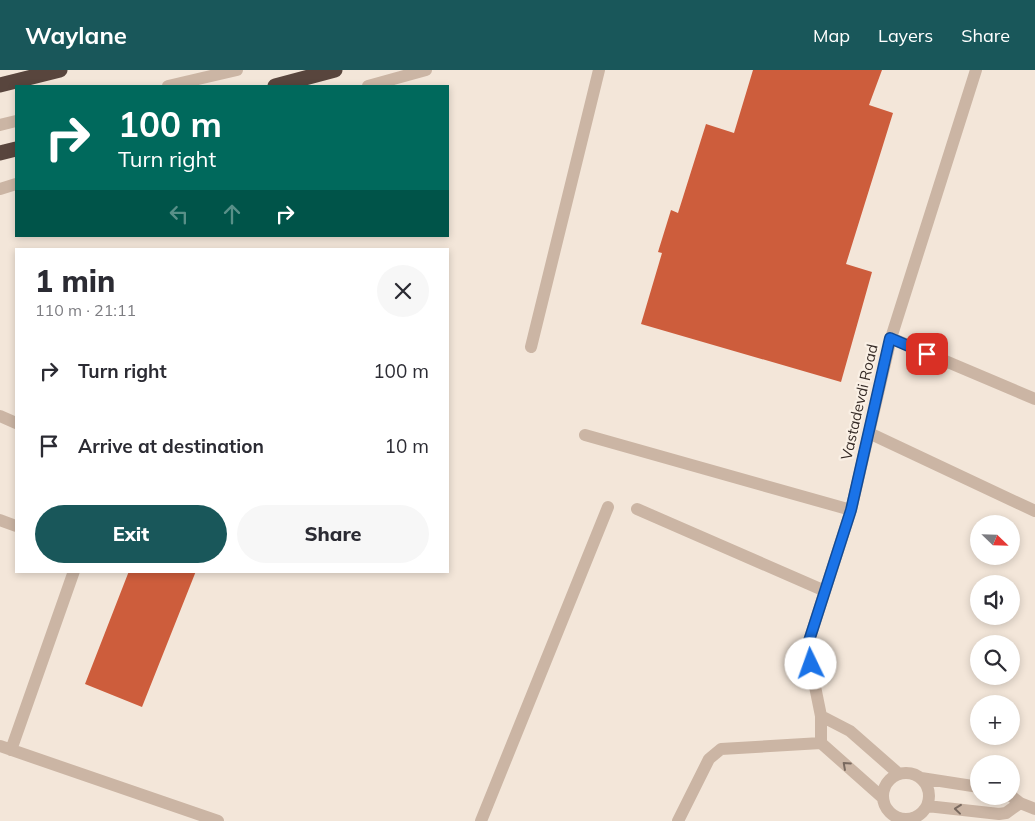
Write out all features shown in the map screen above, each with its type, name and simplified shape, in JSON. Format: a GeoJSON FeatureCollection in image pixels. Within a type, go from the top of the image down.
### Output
{"type":"FeatureCollection","features":[{"type":"Feature","properties":{"kind":"highway"},"geometry":{"type":"LineString","coordinates":[[0,85],[60,70]]}},
{"type":"Feature","properties":{"kind":"highway"},"geometry":{"type":"LineString","coordinates":[[279,85],[335,70]]}},
{"type":"Feature","properties":{"kind":"highway"},"geometry":{"type":"LineString","coordinates":[[0,153],[15,149]]}},
{"type":"Feature","properties":{"kind":"street"},"geometry":{"type":"LineString","coordinates":[[172,85],[237,70]]}},
{"type":"Feature","properties":{"kind":"street"},"geometry":{"type":"LineString","coordinates":[[372,85],[426,70]]}},
{"type":"Feature","properties":{"kind":"street"},"geometry":{"type":"LineString","coordinates":[[532,347],[599,70]]}},
{"type":"Feature","properties":{"kind":"street","name":"Vastadevdi Road"},"geometry":{"type":"LineString","coordinates":[[821,743],[821,716],[807,647],[851,510],[890,338],[976,70]]}},
{"type":"Feature","properties":{"kind":"street"},"geometry":{"type":"LineString","coordinates":[[0,125],[15,121]]}},
{"type":"Feature","properties":{"kind":"street"},"geometry":{"type":"LineString","coordinates":[[0,189],[15,184]]}},
{"type":"Feature","properties":{"kind":"street"},"geometry":{"type":"LineString","coordinates":[[890,338],[1035,400]]}},
{"type":"Feature","properties":{"kind":"street"},"geometry":{"type":"LineString","coordinates":[[0,416],[15,423]]}},
{"type":"Feature","properties":{"kind":"street"},"geometry":{"type":"LineString","coordinates":[[869,433],[1035,512]]}},
{"type":"Feature","properties":{"kind":"street"},"geometry":{"type":"LineString","coordinates":[[584,435],[851,510]]}},
{"type":"Feature","properties":{"kind":"street"},"geometry":{"type":"LineString","coordinates":[[481,821],[608,507]]}},
{"type":"Feature","properties":{"kind":"street"},"geometry":{"type":"LineString","coordinates":[[637,509],[825,591]]}},
{"type":"Feature","properties":{"kind":"street"},"geometry":{"type":"LineString","coordinates":[[0,520],[15,526]]}},
{"type":"Feature","properties":{"kind":"street"},"geometry":{"type":"LineString","coordinates":[[73,573],[6,748],[218,821]]}},
{"type":"Feature","properties":{"kind":"street"},"geometry":{"type":"LineString","coordinates":[[821,716],[850,731],[899,774]]}},
{"type":"Feature","properties":{"kind":"street"},"geometry":{"type":"LineString","coordinates":[[678,821],[709,759],[721,749],[821,743],[883,798]]}},
{"type":"Feature","properties":{"kind":"street"},"geometry":{"type":"LineString","coordinates":[[970,786],[921,778],[907,773],[899,774],[887,783],[883,798],[888,816],[902,819],[910,819],[922,814],[999,814],[1006,812],[1012,805]]}},
{"type":"Feature","properties":{"kind":"street"},"geometry":{"type":"LineString","coordinates":[[921,778],[929,791],[922,814]]}},
{"type":"Feature","properties":{"kind":"street"},"geometry":{"type":"LineString","coordinates":[[1020,802],[1035,808]]}},
{"type":"Feature","properties":{"kind":"building"},"geometry":{"type":"Polygon","coordinates":[[[753,70],[882,70],[869,105],[893,113],[846,264],[872,272],[841,382],[641,324],[662,253],[658,252],[671,210],[678,213],[706,124],[734,133],[753,70]]]}},
{"type":"Feature","properties":{"kind":"building"},"geometry":{"type":"Polygon","coordinates":[[[128,573],[195,573],[142,707],[85,684],[128,573]]]}},
{"type":"Feature","properties":{"kind":"route"},"geometry":{"type":"LineString","coordinates":[[811,664],[807,647],[851,510],[890,338],[927,354]]}}]}
